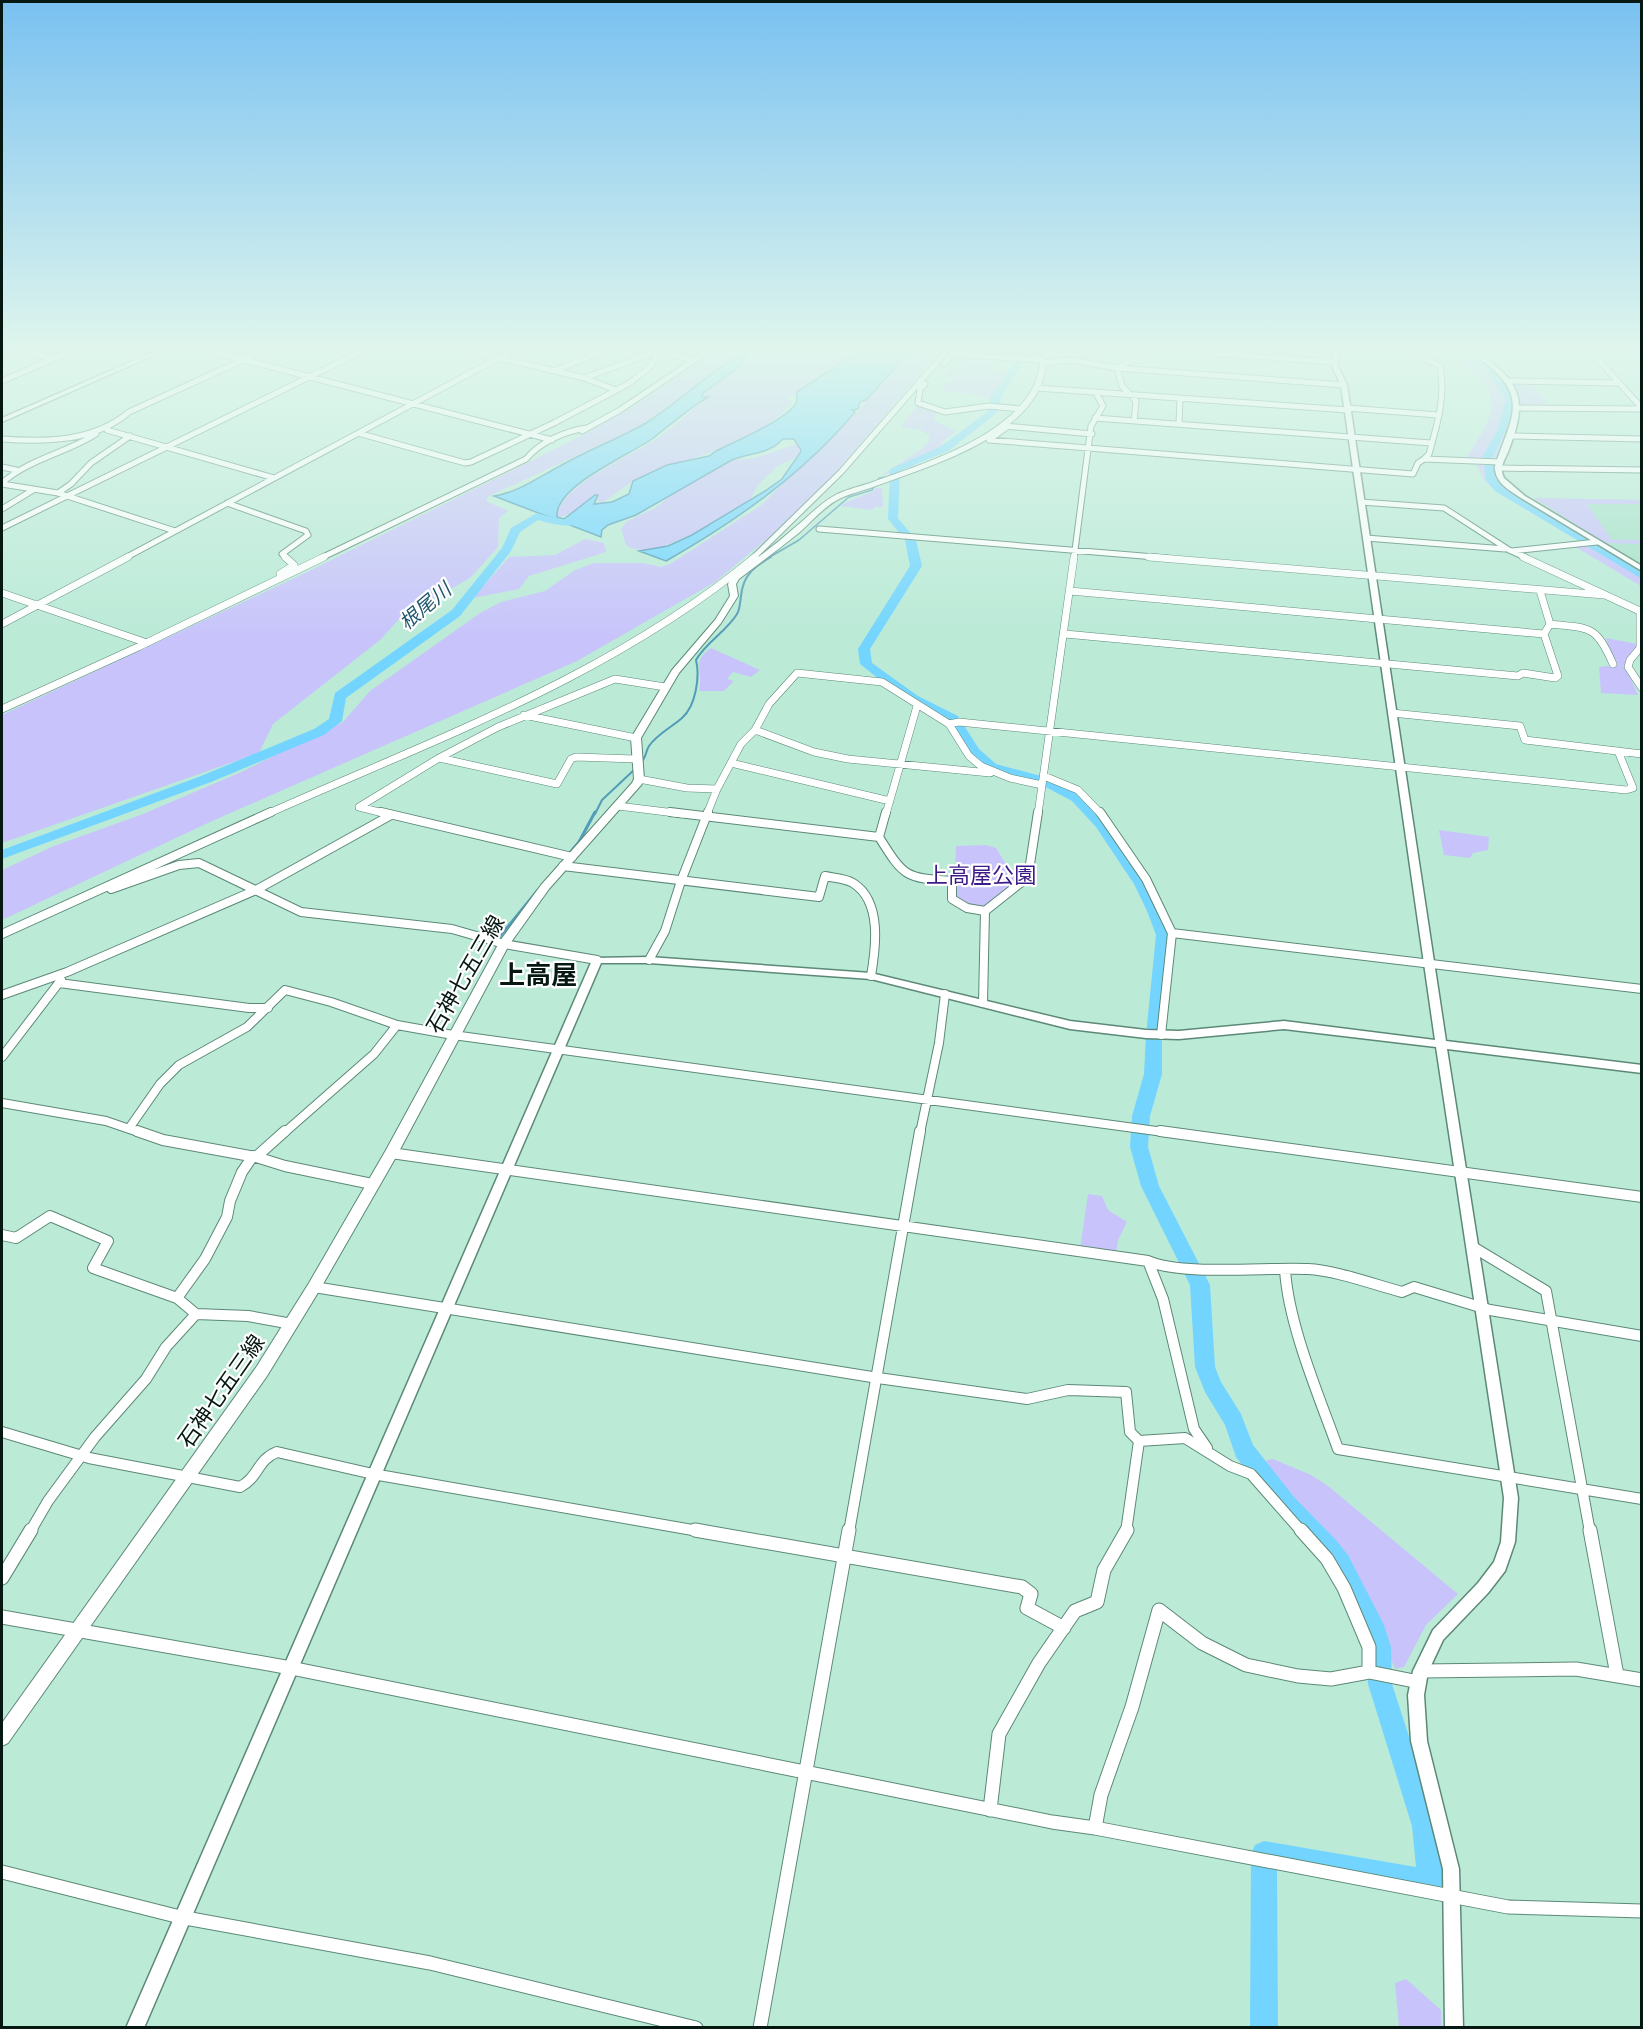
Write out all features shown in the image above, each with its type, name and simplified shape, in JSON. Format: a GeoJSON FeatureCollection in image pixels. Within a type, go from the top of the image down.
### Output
{"type":"FeatureCollection","features":[{"type":"Feature","properties":{"kind":"main road"},"geometry":{"type":"LineString","coordinates":[[639,779],[635,759],[636,738],[665,687],[718,621],[734,596],[732,584],[735,578],[778,546],[835,498],[896,478],[965,448]]}},
{"type":"Feature","properties":{"kind":"main road","name":"石神七五三線"},"geometry":{"type":"LineString","coordinates":[[2,1737],[75,1631],[262,1371],[292,1324],[391,1153],[504,944],[563,866],[618,806],[639,779]]}},
{"type":"Feature","properties":{"kind":"street"},"geometry":{"type":"LineString","coordinates":[[2,483],[16,470],[72,448]]}},
{"type":"Feature","properties":{"kind":"street"},"geometry":{"type":"LineString","coordinates":[[58,493],[73,485],[83,470],[112,448]]}},
{"type":"Feature","properties":{"kind":"street"},"geometry":{"type":"LineString","coordinates":[[2,528],[165,448]]}},
{"type":"Feature","properties":{"kind":"street"},"geometry":{"type":"LineString","coordinates":[[168,448],[274,478]]}},
{"type":"Feature","properties":{"kind":"street"},"geometry":{"type":"LineString","coordinates":[[2,624],[331,448]]}},
{"type":"Feature","properties":{"kind":"street"},"geometry":{"type":"LineString","coordinates":[[410,448],[465,463],[500,448]]}},
{"type":"Feature","properties":{"kind":"street"},"geometry":{"type":"LineString","coordinates":[[526,459],[529,454],[539,448]]}},
{"type":"Feature","properties":{"kind":"street"},"geometry":{"type":"LineString","coordinates":[[2,709],[143,644],[548,448]]}},
{"type":"Feature","properties":{"kind":"street"},"geometry":{"type":"LineString","coordinates":[[2,934],[223,832],[502,709],[576,673],[651,632],[727,580],[815,502],[862,448]]}},
{"type":"Feature","properties":{"kind":"street"},"geometry":{"type":"LineString","coordinates":[[1085,448],[1413,474],[1418,463],[1429,454],[1430,448]]}},
{"type":"Feature","properties":{"kind":"street"},"geometry":{"type":"LineString","coordinates":[[983,1003],[986,911],[1028,877],[1065,634],[1089,448]]}},
{"type":"Feature","properties":{"kind":"street"},"geometry":{"type":"LineString","coordinates":[[1353,448],[1507,1475],[1511,1522],[1508,1542],[1500,1566],[1484,1588],[1438,1635],[1420,1677],[1416,1712],[1419,1742],[1445,1839],[1453,1896],[1454,2028]]}},
{"type":"Feature","properties":{"kind":"street"},"geometry":{"type":"LineString","coordinates":[[1505,448],[1497,464],[1500,477],[1510,488],[1641,569]]}},
{"type":"Feature","properties":{"kind":"street"},"geometry":{"type":"LineString","coordinates":[[1424,459],[1641,470]]}},
{"type":"Feature","properties":{"kind":"street"},"geometry":{"type":"LineString","coordinates":[[2,467],[16,470]]}},
{"type":"Feature","properties":{"kind":"street"},"geometry":{"type":"LineString","coordinates":[[2,483],[58,493],[175,531]]}},
{"type":"Feature","properties":{"kind":"street"},"geometry":{"type":"LineString","coordinates":[[2,509],[33,490]]}},
{"type":"Feature","properties":{"kind":"street"},"geometry":{"type":"LineString","coordinates":[[1361,502],[1444,508],[1510,550],[1641,611],[1640,648],[1630,660],[1628,668],[1641,688]]}},
{"type":"Feature","properties":{"kind":"street"},"geometry":{"type":"LineString","coordinates":[[2,703],[108,656],[143,644],[294,565],[282,554],[305,539],[308,535],[306,531],[227,503]]}},
{"type":"Feature","properties":{"kind":"street"},"geometry":{"type":"LineString","coordinates":[[819,529],[1604,595]]}},
{"type":"Feature","properties":{"kind":"street"},"geometry":{"type":"LineString","coordinates":[[1366,538],[1510,550],[1594,542]]}},
{"type":"Feature","properties":{"kind":"street"},"geometry":{"type":"LineString","coordinates":[[1070,591],[1544,634]]}},
{"type":"Feature","properties":{"kind":"street"},"geometry":{"type":"LineString","coordinates":[[1065,634],[1518,676],[1522,673],[1555,678],[1558,676],[1544,634],[1550,624],[1540,591]]}},
{"type":"Feature","properties":{"kind":"street"},"geometry":{"type":"LineString","coordinates":[[2,593],[143,644]]}},
{"type":"Feature","properties":{"kind":"street"},"geometry":{"type":"LineString","coordinates":[[1550,624],[1592,629],[1602,637],[1613,664]]}},
{"type":"Feature","properties":{"kind":"street"},"geometry":{"type":"LineString","coordinates":[[649,960],[665,931],[681,880],[717,789],[741,744],[755,730],[769,704],[797,673],[882,682],[917,706],[953,723],[1626,790],[1632,788],[1618,751]]}},
{"type":"Feature","properties":{"kind":"street"},"geometry":{"type":"LineString","coordinates":[[572,857],[359,807],[439,758],[524,715],[615,679],[665,687]]}},
{"type":"Feature","properties":{"kind":"street"},"geometry":{"type":"LineString","coordinates":[[917,706],[879,837],[901,872],[911,879],[952,881],[952,899],[957,904],[986,911]]}},
{"type":"Feature","properties":{"kind":"street"},"geometry":{"type":"LineString","coordinates":[[1392,713],[1520,726],[1525,740],[1641,754]]}},
{"type":"Feature","properties":{"kind":"street"},"geometry":{"type":"LineString","coordinates":[[524,715],[636,738]]}},
{"type":"Feature","properties":{"kind":"street"},"geometry":{"type":"LineString","coordinates":[[953,723],[969,756],[994,772]]}},
{"type":"Feature","properties":{"kind":"street"},"geometry":{"type":"LineString","coordinates":[[755,730],[814,752],[848,759],[994,772],[1043,780],[1079,791],[1093,803],[1133,860],[1169,921],[1172,933],[1161,1035]]}},
{"type":"Feature","properties":{"kind":"street"},"geometry":{"type":"LineString","coordinates":[[439,758],[557,784],[571,759],[576,757],[601,760],[635,759]]}},
{"type":"Feature","properties":{"kind":"street"},"geometry":{"type":"LineString","coordinates":[[731,763],[890,801]]}},
{"type":"Feature","properties":{"kind":"street"},"geometry":{"type":"LineString","coordinates":[[639,779],[687,788],[717,789]]}},
{"type":"Feature","properties":{"kind":"street"},"geometry":{"type":"LineString","coordinates":[[618,806],[879,837]]}},
{"type":"Feature","properties":{"kind":"street"},"geometry":{"type":"LineString","coordinates":[[2,995],[67,972],[256,890],[391,815]]}},
{"type":"Feature","properties":{"kind":"street"},"geometry":{"type":"LineString","coordinates":[[68,904],[190,863],[199,863],[301,912],[452,929],[504,944],[597,960],[649,960],[871,976],[1070,1025],[1146,1034],[1161,1035],[1284,1025],[1641,1069]]}},
{"type":"Feature","properties":{"kind":"street"},"geometry":{"type":"LineString","coordinates":[[563,866],[819,897],[825,876],[846,879],[856,884],[862,891],[876,933],[871,976]]}},
{"type":"Feature","properties":{"kind":"street"},"geometry":{"type":"LineString","coordinates":[[1172,933],[1641,989]]}},
{"type":"Feature","properties":{"kind":"street"},"geometry":{"type":"LineString","coordinates":[[135,2028],[180,1917],[291,1668],[597,960]]}},
{"type":"Feature","properties":{"kind":"street"},"geometry":{"type":"LineString","coordinates":[[2,1057],[67,972]]}},
{"type":"Feature","properties":{"kind":"street"},"geometry":{"type":"LineString","coordinates":[[59,983],[239,1007],[268,1008]]}},
{"type":"Feature","properties":{"kind":"street"},"geometry":{"type":"LineString","coordinates":[[130,1127],[160,1084],[179,1065],[247,1027],[285,990],[331,1002],[397,1025],[453,1035],[1641,1197]]}},
{"type":"Feature","properties":{"kind":"street"},"geometry":{"type":"LineString","coordinates":[[760,2028],[939,1043],[945,994]]}},
{"type":"Feature","properties":{"kind":"street"},"geometry":{"type":"LineString","coordinates":[[177,1298],[205,1259],[227,1217],[230,1201],[242,1172],[255,1156],[374,1054],[397,1025]]}},
{"type":"Feature","properties":{"kind":"street"},"geometry":{"type":"LineString","coordinates":[[2,1104],[106,1120],[163,1140],[255,1156],[291,1167],[372,1184]]}},
{"type":"Feature","properties":{"kind":"street"},"geometry":{"type":"LineString","coordinates":[[391,1153],[1186,1268],[1311,1269],[1402,1292],[1414,1287],[1482,1307],[1551,1322],[1641,1335]]}},
{"type":"Feature","properties":{"kind":"street"},"geometry":{"type":"LineString","coordinates":[[2,1235],[16,1238],[50,1216],[108,1242],[93,1268],[177,1298],[196,1314],[248,1316],[292,1324]]}},
{"type":"Feature","properties":{"kind":"street"},"geometry":{"type":"LineString","coordinates":[[1473,1247],[1546,1291],[1617,1675]]}},
{"type":"Feature","properties":{"kind":"street"},"geometry":{"type":"LineString","coordinates":[[1148,1261],[1163,1299],[1194,1430],[1209,1451]]}},
{"type":"Feature","properties":{"kind":"street"},"geometry":{"type":"LineString","coordinates":[[1285,1269],[1286,1287],[1306,1358],[1338,1449],[1507,1475],[1641,1499]]}},
{"type":"Feature","properties":{"kind":"street"},"geometry":{"type":"LineString","coordinates":[[314,1287],[878,1378],[1027,1399],[1068,1390],[1126,1392],[1130,1431],[1139,1441],[1128,1528],[1104,1570],[1097,1602],[1075,1611],[1039,1663],[999,1734],[990,1810]]}},
{"type":"Feature","properties":{"kind":"street"},"geometry":{"type":"LineString","coordinates":[[2,1578],[48,1501],[109,1418],[146,1379],[166,1347],[196,1314]]}},
{"type":"Feature","properties":{"kind":"street"},"geometry":{"type":"LineString","coordinates":[[2,1432],[26,1442],[82,1457],[240,1487],[252,1481],[265,1457],[277,1452],[373,1474],[1022,1587],[1030,1594],[1027,1608],[1064,1628]]}},
{"type":"Feature","properties":{"kind":"street"},"geometry":{"type":"LineString","coordinates":[[1139,1441],[1185,1438],[1230,1466],[1251,1474],[1327,1559],[1344,1587],[1369,1647],[1369,1672]]}},
{"type":"Feature","properties":{"kind":"street"},"geometry":{"type":"LineString","coordinates":[[1095,1828],[1101,1795],[1135,1696],[1159,1610],[1202,1643],[1246,1665],[1298,1676],[1331,1679],[1369,1672],[1420,1677],[1576,1669],[1641,1680]]}},
{"type":"Feature","properties":{"kind":"street"},"geometry":{"type":"LineString","coordinates":[[2,1617],[291,1668],[990,1810],[1508,1907],[1641,1911]]}},
{"type":"Feature","properties":{"kind":"street"},"geometry":{"type":"LineString","coordinates":[[2,1872],[180,1917],[430,1963],[696,2028]]}},
{"type":"Feature","properties":{"kind":"shaded area"},"geometry":{"type":"Polygon","coordinates":[[[1533,499],[1641,500],[1641,566],[1533,499]]]}},
{"type":"Feature","properties":{"kind":"green space"},"geometry":{"type":"Polygon","coordinates":[[[557,448],[593,448],[489,496],[486,499],[488,502],[508,511],[499,518],[498,547],[470,578],[400,618],[380,640],[273,724],[259,753],[2,843],[2,715],[301,575],[557,448]]]}},
{"type":"Feature","properties":{"kind":"green space"},"geometry":{"type":"Polygon","coordinates":[[[641,448],[721,448],[636,480],[601,504],[594,495],[572,512],[557,517],[561,505],[570,494],[597,473],[641,448]]]}},
{"type":"Feature","properties":{"kind":"green space"},"geometry":{"type":"Polygon","coordinates":[[[786,448],[799,448],[801,450],[795,458],[776,467],[757,486],[750,500],[702,530],[662,547],[647,550],[634,549],[626,545],[621,529],[626,522],[655,508],[682,487],[729,461],[755,458],[786,448]]]}},
{"type":"Feature","properties":{"kind":"green space"},"geometry":{"type":"Polygon","coordinates":[[[820,448],[857,448],[826,484],[786,523],[715,582],[577,661],[210,822],[2,920],[2,870],[54,846],[143,814],[239,773],[343,722],[370,691],[480,613],[501,602],[545,591],[575,570],[594,563],[644,563],[661,567],[670,564],[760,506],[820,448]]]}},
{"type":"Feature","properties":{"kind":"green space"},"geometry":{"type":"Polygon","coordinates":[[[923,448],[942,448],[892,473],[882,475],[923,448]]]}},
{"type":"Feature","properties":{"kind":"green space"},"geometry":{"type":"Polygon","coordinates":[[[1473,448],[1500,448],[1493,468],[1496,478],[1520,498],[1641,570],[1641,586],[1574,546],[1585,544],[1495,490],[1485,481],[1477,465],[1483,461],[1465,459],[1473,448]]]}},
{"type":"Feature","properties":{"kind":"green space"},"geometry":{"type":"Polygon","coordinates":[[[876,488],[882,488],[883,507],[875,507],[872,510],[841,506],[869,493],[876,488]]]}},
{"type":"Feature","properties":{"kind":"green space"},"geometry":{"type":"Polygon","coordinates":[[[1534,498],[1641,500],[1641,504],[1587,504],[1612,540],[1641,540],[1641,544],[1606,543],[1534,498]]]}},
{"type":"Feature","properties":{"kind":"green space"},"geometry":{"type":"Polygon","coordinates":[[[585,539],[604,543],[606,552],[529,576],[519,589],[473,598],[509,557],[555,555],[585,539]]]}},
{"type":"Feature","properties":{"kind":"green space"},"geometry":{"type":"Polygon","coordinates":[[[1606,638],[1637,644],[1638,648],[1625,666],[1638,695],[1601,693],[1599,667],[1615,665],[1606,638]]]}},
{"type":"Feature","properties":{"kind":"green space"},"geometry":{"type":"Polygon","coordinates":[[[711,648],[760,670],[751,677],[733,672],[727,679],[734,681],[724,691],[699,691],[699,662],[711,648]]]}},
{"type":"Feature","properties":{"kind":"green space"},"geometry":{"type":"Polygon","coordinates":[[[1439,830],[1489,837],[1488,850],[1473,853],[1470,858],[1444,855],[1439,830]]]}},
{"type":"Feature","properties":{"kind":"green space","name":"上高屋公園"},"geometry":{"type":"Polygon","coordinates":[[[986,845],[996,848],[1017,882],[985,905],[968,905],[954,897],[956,846],[986,845]]]}},
{"type":"Feature","properties":{"kind":"green space"},"geometry":{"type":"Polygon","coordinates":[[[1088,1194],[1102,1196],[1108,1210],[1127,1222],[1118,1240],[1116,1254],[1080,1249],[1088,1194]]]}},
{"type":"Feature","properties":{"kind":"green space"},"geometry":{"type":"Polygon","coordinates":[[[1273,1459],[1311,1475],[1328,1486],[1458,1594],[1426,1625],[1404,1667],[1395,1669],[1376,1623],[1338,1552],[1281,1495],[1264,1467],[1267,1460],[1273,1459]]]}},
{"type":"Feature","properties":{"kind":"green space"},"geometry":{"type":"Polygon","coordinates":[[[1406,1979],[1441,2010],[1441,2027],[1399,2027],[1395,1983],[1406,1979]]]}},
{"type":"Feature","properties":{"kind":"water"},"geometry":{"type":"Polygon","coordinates":[[[597,448],[637,448],[596,472],[568,494],[559,505],[557,517],[564,519],[595,495],[598,495],[594,504],[612,502],[629,494],[633,481],[667,465],[709,456],[723,448],[771,448],[730,461],[636,515],[608,525],[602,530],[601,537],[494,496],[520,488],[597,448]]]}},
{"type":"Feature","properties":{"kind":"water"},"geometry":{"type":"Polygon","coordinates":[[[800,448],[822,448],[767,495],[718,530],[666,561],[639,551],[668,546],[692,535],[765,491],[782,479],[801,450],[800,448]]]}},
{"type":"Feature","properties":{"kind":"waterway"},"geometry":{"type":"LineString","coordinates":[[946,448],[895,469],[893,519],[911,540],[915,551],[916,566],[864,649],[866,664],[913,699],[953,719],[974,752],[991,767],[1047,782],[1077,798],[1101,824],[1141,884],[1155,911],[1164,935],[1154,1035],[1153,1074],[1141,1116],[1139,1147],[1150,1186],[1200,1285],[1205,1367],[1212,1386],[1234,1421],[1244,1450],[1286,1504],[1327,1546],[1340,1563],[1372,1625],[1379,1647],[1380,1684],[1425,1826],[1430,1883],[1264,1854],[1264,2028]]}},
{"type":"Feature","properties":{"kind":"waterway"},"geometry":{"type":"LineString","coordinates":[[1494,448],[1488,456],[1491,480],[1499,489],[1642,576]]}},
{"type":"Feature","properties":{"kind":"waterway"},"geometry":{"type":"LineString","coordinates":[[768,558],[799,540],[849,497],[872,490],[879,478],[892,476]]}},
{"type":"Feature","properties":{"kind":"waterway","name":"根尾川"},"geometry":{"type":"LineString","coordinates":[[2,855],[206,779],[319,732],[335,721],[340,696],[456,613],[507,549],[515,530],[537,516],[561,523],[585,519]]}},
{"type":"Feature","properties":{"kind":"waterway"},"geometry":{"type":"LineString","coordinates":[[641,762],[652,742],[687,713],[696,690],[696,660],[737,614],[747,577],[771,557]]}},
{"type":"Feature","properties":{"kind":"waterway"},"geometry":{"type":"LineString","coordinates":[[595,814],[602,800],[635,769]]}},
{"type":"Feature","properties":{"kind":"waterway"},"geometry":{"type":"LineString","coordinates":[[568,855],[579,842],[595,812]]}},
{"type":"Feature","properties":{"kind":"waterway"},"geometry":{"type":"LineString","coordinates":[[497,940],[538,890]]}},
{"type":"Feature","properties":{"kind":"district","name":"上高屋"},"geometry":{"type":"Point","coordinates":[538,975]}}]}
